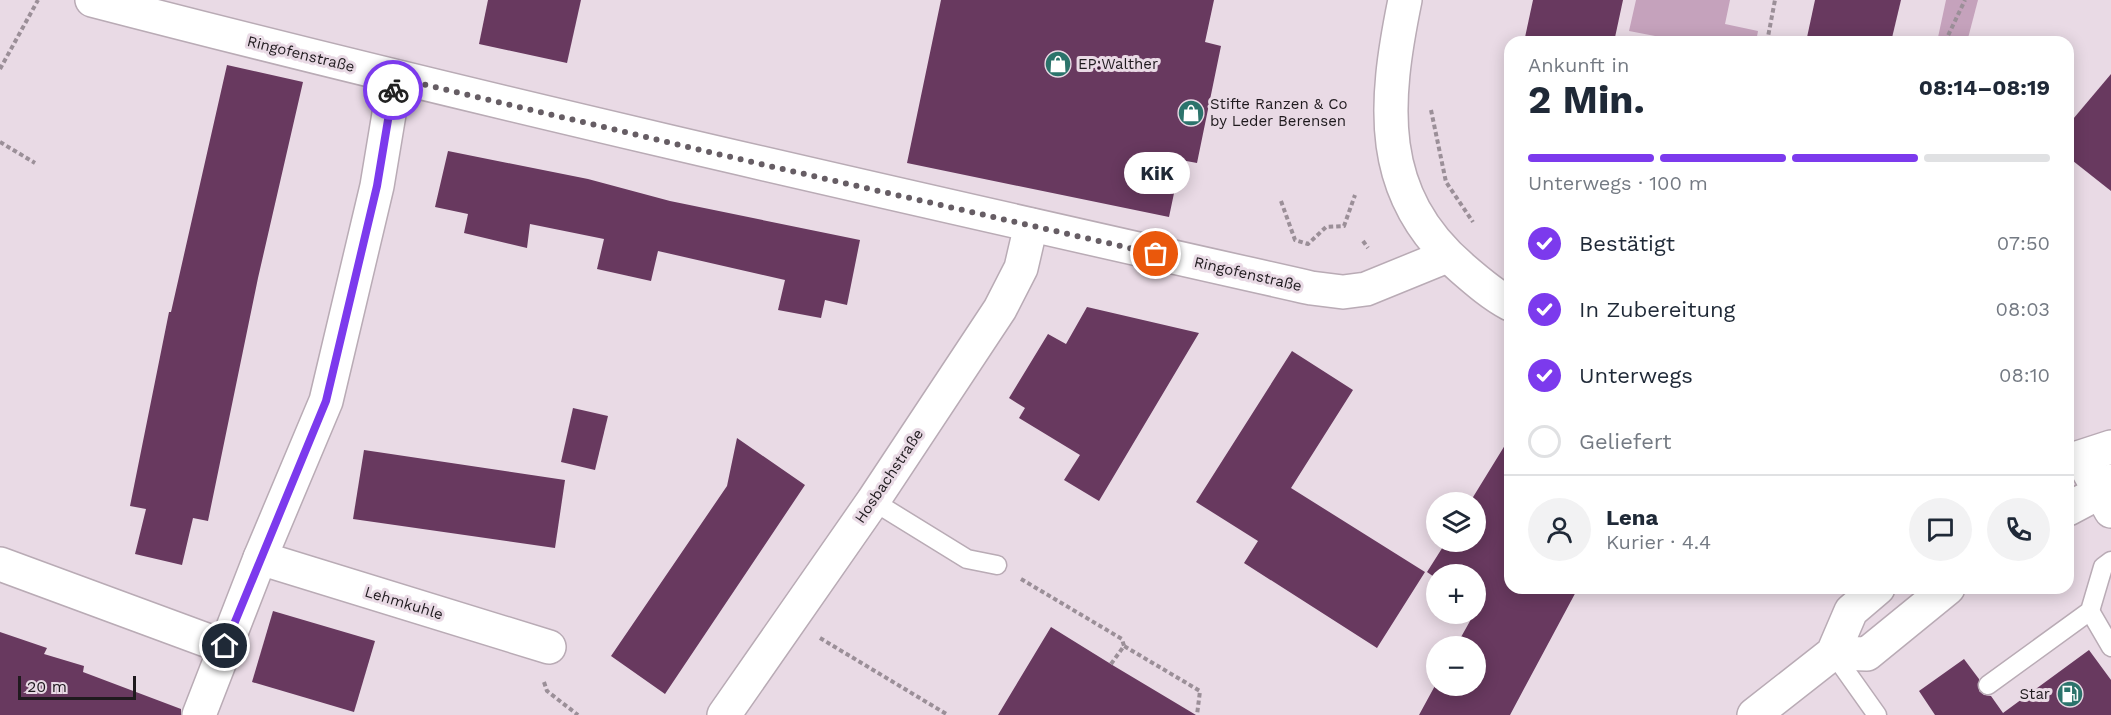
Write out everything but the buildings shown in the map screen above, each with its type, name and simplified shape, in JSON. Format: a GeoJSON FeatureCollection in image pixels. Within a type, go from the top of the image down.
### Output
{"type":"FeatureCollection","features":[{"type":"Feature","properties":{"kind":"street","name":"Ringofenstraße"},"geometry":{"type":"LineString","coordinates":[[92,0],[139,6],[395,78],[1311,288],[1343,292],[1366,289],[1447,256]]}},
{"type":"Feature","properties":{"kind":"street"},"geometry":{"type":"LineString","coordinates":[[1405,0],[1395,51],[1390,112],[1395,165],[1406,196],[1427,235],[1447,256],[1504,300]]}},
{"type":"Feature","properties":{"kind":"street"},"geometry":{"type":"LineString","coordinates":[[199,715],[260,558],[326,401],[377,186],[395,78]]}},
{"type":"Feature","properties":{"kind":"street","name":"Hosbachstraße"},"geometry":{"type":"LineString","coordinates":[[724,715],[873,501],[1000,309],[1021,268],[1031,225]]}},
{"type":"Feature","properties":{"kind":"street"},"geometry":{"type":"LineString","coordinates":[[2074,507],[2107,494],[2087,455]]}},
{"type":"Feature","properties":{"kind":"street","name":"Lehmkuhle"},"geometry":{"type":"LineString","coordinates":[[260,558],[549,647]]}},
{"type":"Feature","properties":{"kind":"street"},"geometry":{"type":"LineString","coordinates":[[0,564],[225,646]]}},
{"type":"Feature","properties":{"kind":"street"},"geometry":{"type":"LineString","coordinates":[[1754,715],[1833,653],[1851,611],[1871,594]]}},
{"type":"Feature","properties":{"kind":"street"},"geometry":{"type":"LineString","coordinates":[[1833,653],[1867,654],[1941,594]]}},
{"type":"Feature","properties":{"kind":"lane"},"geometry":{"type":"LineString","coordinates":[[873,501],[967,559],[997,565]]}},
{"type":"Feature","properties":{"kind":"lane"},"geometry":{"type":"LineString","coordinates":[[1988,685],[2090,611],[2103,567],[2111,561]]}},
{"type":"Feature","properties":{"kind":"lane"},"geometry":{"type":"LineString","coordinates":[[2090,611],[2111,647]]}},
{"type":"Feature","properties":{"kind":"lane"},"geometry":{"type":"LineString","coordinates":[[1833,653],[1878,715]]}},
{"type":"Feature","properties":{"kind":"path"},"geometry":{"type":"LineString","coordinates":[[0,69],[38,0]]}},
{"type":"Feature","properties":{"kind":"path"},"geometry":{"type":"LineString","coordinates":[[1768,36],[1775,0]]}},
{"type":"Feature","properties":{"kind":"path"},"geometry":{"type":"LineString","coordinates":[[1948,36],[1965,0]]}},
{"type":"Feature","properties":{"kind":"path"},"geometry":{"type":"LineString","coordinates":[[1429,101],[1446,182],[1476,228]]}},
{"type":"Feature","properties":{"kind":"path"},"geometry":{"type":"LineString","coordinates":[[0,142],[35,162]]}},
{"type":"Feature","properties":{"kind":"path"},"geometry":{"type":"LineString","coordinates":[[1281,201],[1295,240],[1308,244],[1326,227],[1344,226],[1356,195]]}},
{"type":"Feature","properties":{"kind":"path"},"geometry":{"type":"LineString","coordinates":[[997,565],[1122,639],[1124,646],[1200,691],[1197,715]]}},
{"type":"Feature","properties":{"kind":"path"},"geometry":{"type":"LineString","coordinates":[[789,619],[948,715]]}},
{"type":"Feature","properties":{"kind":"path"},"geometry":{"type":"LineString","coordinates":[[1111,664],[1124,646]]}},
{"type":"Feature","properties":{"kind":"shaded area"},"geometry":{"type":"Polygon","coordinates":[[[1636,0],[1730,0],[1725,24],[1758,31],[1757,36],[1655,36],[1629,31],[1636,0]]]}},
{"type":"Feature","properties":{"kind":"shaded area"},"geometry":{"type":"Polygon","coordinates":[[[1946,0],[1978,0],[1969,36],[1938,36],[1946,0]]]}},
{"type":"Feature","properties":{"kind":"way so far"},"geometry":{"type":"LineString","coordinates":[[393,90],[395,78],[1156,254]]}},
{"type":"Feature","properties":{"kind":"place","name":"EP:Walther"},"geometry":{"type":"Point","coordinates":[1058,64]}},
{"type":"Feature","properties":{"kind":"place","name":"Stifte Ranzen & Co by Leder Berensen"},"geometry":{"type":"Point","coordinates":[1191,113]}},
{"type":"Feature","properties":{"kind":"place","name":"KiK"},"geometry":{"type":"Point","coordinates":[1156,254]}},
{"type":"Feature","properties":{"kind":"place","name":"Star"},"geometry":{"type":"Point","coordinates":[2070,694]}},
{"type":"Feature","properties":{"kind":"route"},"geometry":{"type":"LineString","coordinates":[[225,646],[326,401],[377,186],[393,90]]}}]}
